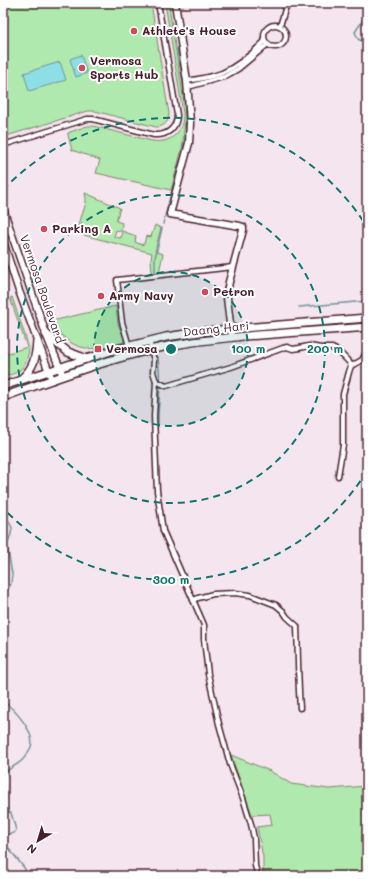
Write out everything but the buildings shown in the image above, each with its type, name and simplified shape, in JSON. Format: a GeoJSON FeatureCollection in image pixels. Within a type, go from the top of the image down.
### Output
{"type":"FeatureCollection","features":[{"type":"Feature","properties":{"kind":"main road","name":"Daang Hari"},"geometry":{"type":"LineString","coordinates":[[3,386],[149,341],[206,331],[367,318]]}},
{"type":"Feature","properties":{"kind":"main road","name":"Daang Hari"},"geometry":{"type":"LineString","coordinates":[[3,397],[62,376],[151,350],[188,343],[231,338],[367,327]]}},
{"type":"Feature","properties":{"kind":"main road"},"geometry":{"type":"LineString","coordinates":[[46,334],[68,352],[87,359]]}},
{"type":"Feature","properties":{"kind":"main road"},"geometry":{"type":"LineString","coordinates":[[19,380],[27,373],[34,363],[38,341]]}},
{"type":"Feature","properties":{"kind":"street"},"geometry":{"type":"LineString","coordinates":[[3,145],[87,119],[93,119],[154,135],[166,134],[172,129],[176,122],[177,115],[158,3]]}},
{"type":"Feature","properties":{"kind":"street"},"geometry":{"type":"LineString","coordinates":[[175,3],[188,84],[190,123],[189,143],[170,214],[242,226],[243,230],[227,292],[231,338]]}},
{"type":"Feature","properties":{"kind":"street"},"geometry":{"type":"LineString","coordinates":[[280,26],[286,3]]}},
{"type":"Feature","properties":{"kind":"street"},"geometry":{"type":"LineString","coordinates":[[273,24],[280,26],[285,31],[286,35],[284,42],[278,46],[271,46],[267,43],[264,34],[267,28],[273,24]]}},
{"type":"Feature","properties":{"kind":"street"},"geometry":{"type":"LineString","coordinates":[[188,84],[228,70],[267,43]]}},
{"type":"Feature","properties":{"kind":"street","name":"Vermosa Boulevard"},"geometry":{"type":"LineString","coordinates":[[3,208],[62,376]]}},
{"type":"Feature","properties":{"kind":"street","name":"Vermosa Boulevard"},"geometry":{"type":"LineString","coordinates":[[3,242],[19,291],[52,380]]}},
{"type":"Feature","properties":{"kind":"street"},"geometry":{"type":"LineString","coordinates":[[129,346],[122,322],[117,280],[233,267]]}},
{"type":"Feature","properties":{"kind":"street"},"geometry":{"type":"LineString","coordinates":[[149,341],[154,360],[153,372],[156,381],[154,416],[157,491],[163,531],[204,625],[208,674],[230,764],[251,824],[254,838],[255,866],[258,876]]}},
{"type":"Feature","properties":{"kind":"street"},"geometry":{"type":"LineString","coordinates":[[156,381],[166,386],[231,367],[287,347],[299,348],[309,346],[332,348],[349,362],[351,366]]}},
{"type":"Feature","properties":{"kind":"street"},"geometry":{"type":"LineString","coordinates":[[338,476],[343,445],[343,394],[351,366],[362,360],[367,351]]}},
{"type":"Feature","properties":{"kind":"street"},"geometry":{"type":"LineString","coordinates":[[193,600],[210,595],[235,593],[250,595],[276,605],[283,611],[297,626],[300,708]]}},
{"type":"Feature","properties":{"kind":"green space","name":"Vermosa Sports Hub"},"geometry":{"type":"Polygon","coordinates":[[[3,3],[151,3],[169,114],[167,122],[164,125],[156,127],[95,111],[88,111],[3,137],[3,3]]]}},
{"type":"Feature","properties":{"kind":"green space"},"geometry":{"type":"Polygon","coordinates":[[[165,3],[168,3],[169,7],[184,102],[185,121],[182,149],[171,190],[96,173],[100,160],[72,150],[68,135],[70,132],[87,126],[93,126],[152,141],[165,141],[179,131],[183,120],[183,113],[165,3]]]}},
{"type":"Feature","properties":{"kind":"green space"},"geometry":{"type":"Polygon","coordinates":[[[85,193],[120,208],[116,221],[122,223],[121,231],[116,230],[114,237],[121,238],[122,231],[136,236],[135,242],[142,245],[144,244],[146,236],[151,237],[155,225],[161,228],[155,251],[163,254],[159,272],[152,273],[152,253],[76,233],[86,203],[85,193]]]}},
{"type":"Feature","properties":{"kind":"green space"},"geometry":{"type":"Polygon","coordinates":[[[12,297],[29,350],[21,369],[16,373],[3,377],[3,355],[27,347],[10,298],[12,297]]]}},
{"type":"Feature","properties":{"kind":"green space"},"geometry":{"type":"Polygon","coordinates":[[[116,306],[118,324],[124,338],[124,342],[108,346],[99,348],[84,348],[77,346],[65,339],[60,334],[52,321],[116,306]]]}},
{"type":"Feature","properties":{"kind":"green space"},"geometry":{"type":"Polygon","coordinates":[[[231,755],[270,771],[291,784],[329,789],[367,786],[367,876],[264,876],[263,857],[257,827],[272,825],[270,814],[252,815],[231,755]]]}},
{"type":"Feature","properties":{"kind":"water"},"geometry":{"type":"Polygon","coordinates":[[[81,55],[87,73],[76,77],[70,59],[81,55]]]}},
{"type":"Feature","properties":{"kind":"water"},"geometry":{"type":"Polygon","coordinates":[[[60,62],[66,80],[29,91],[24,73],[60,62]]]}},
{"type":"Feature","properties":{"kind":"waterway"},"geometry":{"type":"LineString","coordinates":[[367,14],[355,32],[358,39],[367,44]]}},
{"type":"Feature","properties":{"kind":"waterway"},"geometry":{"type":"LineString","coordinates":[[177,49],[186,108],[186,133],[183,149]]}},
{"type":"Feature","properties":{"kind":"waterway"},"geometry":{"type":"LineString","coordinates":[[163,224],[180,160]]}},
{"type":"Feature","properties":{"kind":"waterway"},"geometry":{"type":"LineString","coordinates":[[155,271],[155,258],[162,228]]}},
{"type":"Feature","properties":{"kind":"waterway"},"geometry":{"type":"LineString","coordinates":[[299,307],[367,301]]}},
{"type":"Feature","properties":{"kind":"waterway"},"geometry":{"type":"LineString","coordinates":[[158,357],[160,381]]}},
{"type":"Feature","properties":{"kind":"waterway"},"geometry":{"type":"LineString","coordinates":[[158,427],[160,386]]}},
{"type":"Feature","properties":{"kind":"waterway"},"geometry":{"type":"LineString","coordinates":[[3,414],[4,406]]}},
{"type":"Feature","properties":{"kind":"waterway"},"geometry":{"type":"LineString","coordinates":[[3,517],[9,521],[12,528],[7,545],[12,574],[11,584],[3,598]]}},
{"type":"Feature","properties":{"kind":"waterway"},"geometry":{"type":"LineString","coordinates":[[3,701],[13,709],[23,721],[32,741],[31,747],[22,761],[6,773],[4,779],[6,797],[3,800]]}},
{"type":"Feature","properties":{"kind":"waterway"},"geometry":{"type":"LineString","coordinates":[[3,810],[11,813],[16,830],[14,833],[5,836],[3,841],[25,869],[25,876]]}},
{"type":"Feature","properties":{"kind":"place","name":"Athlete's House"},"geometry":{"type":"Point","coordinates":[134,31]}},
{"type":"Feature","properties":{"kind":"place","name":"Vermosa Sports Hub"},"geometry":{"type":"Point","coordinates":[82,68]}},
{"type":"Feature","properties":{"kind":"place","name":"Parking A"},"geometry":{"type":"Point","coordinates":[44,229]}},
{"type":"Feature","properties":{"kind":"place","name":"Petron"},"geometry":{"type":"Point","coordinates":[205,292]}},
{"type":"Feature","properties":{"kind":"place","name":"Army Navy"},"geometry":{"type":"Point","coordinates":[101,296]}},
{"type":"Feature","properties":{"kind":"place","name":"Vermosa"},"geometry":{"type":"Point","coordinates":[98,349]}}]}
